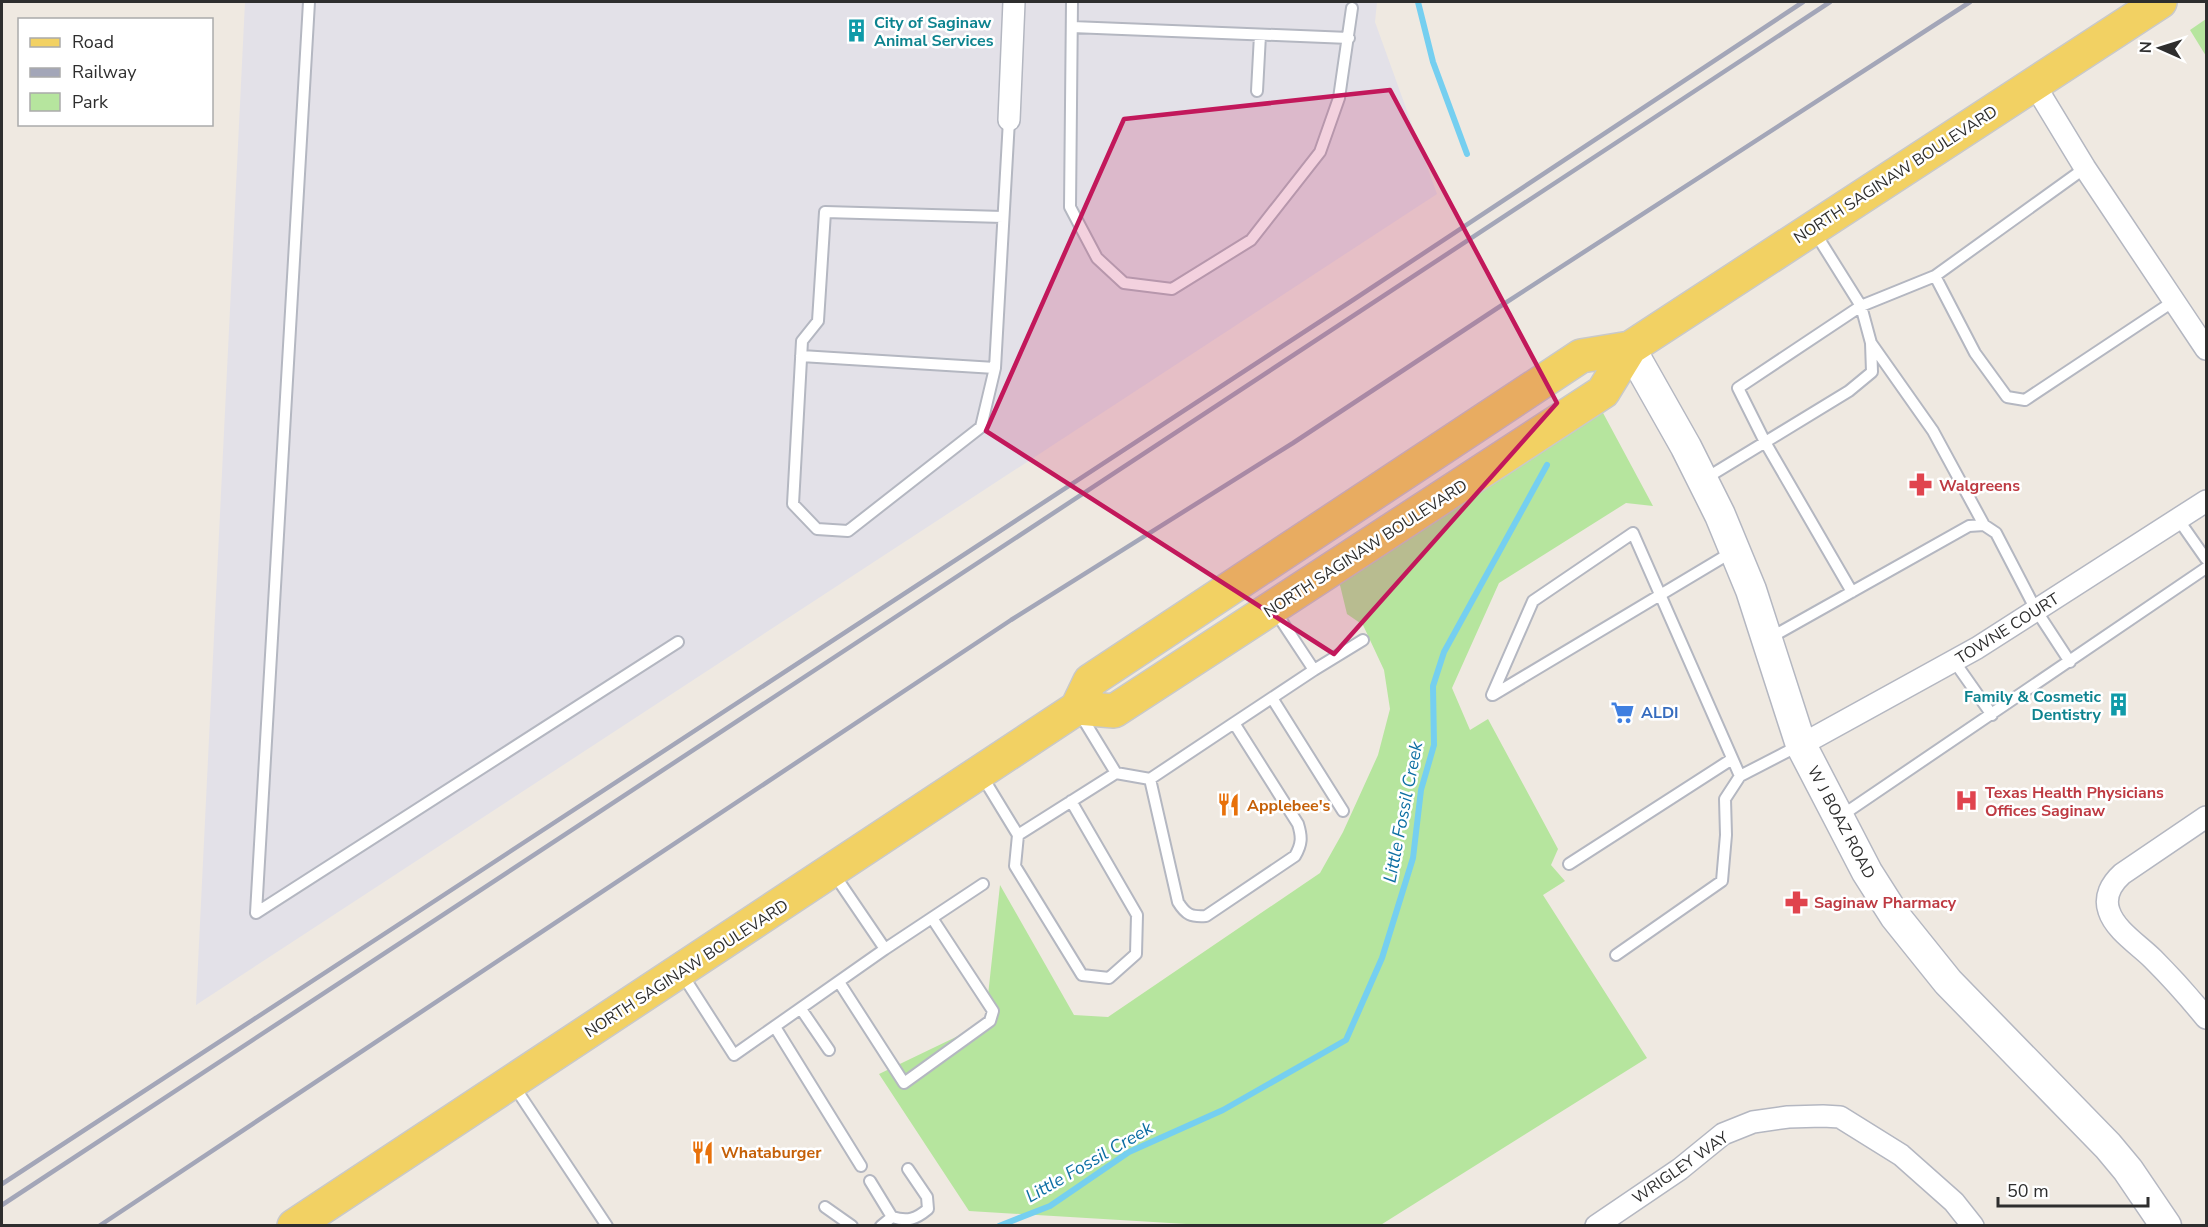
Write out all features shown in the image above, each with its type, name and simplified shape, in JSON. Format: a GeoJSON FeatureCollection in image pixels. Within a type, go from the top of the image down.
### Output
{"type":"FeatureCollection","features":[{"type":"Feature","properties":{"kind":"main road","name":"NORTH SAGINAW BOULEVARD"},"geometry":{"type":"LineString","coordinates":[[294,1226],[1077,708],[1090,681],[1581,356],[1630,348],[2160,2]]}},
{"type":"Feature","properties":{"kind":"main road","name":"NORTH SAGINAW BOULEVARD"},"geometry":{"type":"LineString","coordinates":[[1077,708],[1114,711],[1273,608],[1603,392],[1630,348]]}},
{"type":"Feature","properties":{"kind":"main road","name":"W J BOAZ ROAD"},"geometry":{"type":"LineString","coordinates":[[1630,348],[1703,480],[1751,590],[1801,745],[1863,864],[1895,916],[1929,959],[1976,1012],[2108,1146],[2128,1170],[2166,1226]]}},
{"type":"Feature","properties":{"kind":"street"},"geometry":{"type":"LineString","coordinates":[[1009,120],[1014,2]]}},
{"type":"Feature","properties":{"kind":"street"},"geometry":{"type":"LineString","coordinates":[[2034,84],[2085,168],[2206,349]]}},
{"type":"Feature","properties":{"kind":"street","name":"TOWNE COURT"},"geometry":{"type":"LineString","coordinates":[[1801,745],[1954,661],[2206,501]]}},
{"type":"Feature","properties":{"kind":"street"},"geometry":{"type":"LineString","coordinates":[[2206,817],[2122,874],[2111,886],[2107,901],[2108,909],[2116,924],[2184,992],[2206,1018]]}},
{"type":"Feature","properties":{"kind":"street","name":"WRIGLEY WAY"},"geometry":{"type":"LineString","coordinates":[[1596,1226],[1626,1218],[1723,1134],[1753,1122],[1788,1117],[1840,1118],[1901,1155],[1954,1202],[1973,1226]]}},
{"type":"Feature","properties":{"kind":"lane"},"geometry":{"type":"LineString","coordinates":[[309,2],[256,913],[678,642]]}},
{"type":"Feature","properties":{"kind":"lane"},"geometry":{"type":"LineString","coordinates":[[1072,2],[1070,207],[1097,258],[1124,283],[1172,289],[1251,240],[1320,152],[1340,98],[1352,8]]}},
{"type":"Feature","properties":{"kind":"lane"},"geometry":{"type":"LineString","coordinates":[[1072,27],[1349,38]]}},
{"type":"Feature","properties":{"kind":"lane"},"geometry":{"type":"LineString","coordinates":[[1257,91],[1260,35]]}},
{"type":"Feature","properties":{"kind":"lane"},"geometry":{"type":"LineString","coordinates":[[1004,218],[825,212],[818,321],[802,340],[793,504],[818,529],[848,531],[981,427],[995,368],[1004,218],[1009,120]]}},
{"type":"Feature","properties":{"kind":"lane"},"geometry":{"type":"LineString","coordinates":[[1852,592],[1765,442],[1738,388],[1861,306],[1935,276],[2085,168]]}},
{"type":"Feature","properties":{"kind":"lane"},"geometry":{"type":"LineString","coordinates":[[1703,480],[1849,391],[1872,372],[1871,343],[1861,306],[1812,228]]}},
{"type":"Feature","properties":{"kind":"lane"},"geometry":{"type":"LineString","coordinates":[[1935,276],[1975,353],[2007,397],[2025,400],[2174,301]]}},
{"type":"Feature","properties":{"kind":"lane"},"geometry":{"type":"LineString","coordinates":[[1871,343],[1933,431],[1984,525],[1996,533],[2036,610],[2070,662]]}},
{"type":"Feature","properties":{"kind":"lane"},"geometry":{"type":"LineString","coordinates":[[801,356],[995,368]]}},
{"type":"Feature","properties":{"kind":"lane"},"geometry":{"type":"LineString","coordinates":[[2178,519],[2206,559]]}},
{"type":"Feature","properties":{"kind":"lane"},"geometry":{"type":"LineString","coordinates":[[1767,639],[1969,526],[1984,525]]}},
{"type":"Feature","properties":{"kind":"lane"},"geometry":{"type":"LineString","coordinates":[[1734,550],[1660,593],[1492,695],[1533,601],[1633,533],[1660,593],[1740,776]]}},
{"type":"Feature","properties":{"kind":"lane"},"geometry":{"type":"LineString","coordinates":[[1838,818],[1992,716],[2206,568]]}},
{"type":"Feature","properties":{"kind":"lane"},"geometry":{"type":"LineString","coordinates":[[1273,608],[1314,670]]}},
{"type":"Feature","properties":{"kind":"lane"},"geometry":{"type":"LineString","coordinates":[[1018,835],[1116,773],[1150,779],[1363,640]]}},
{"type":"Feature","properties":{"kind":"lane"},"geometry":{"type":"LineString","coordinates":[[1954,661],[1992,716]]}},
{"type":"Feature","properties":{"kind":"lane"},"geometry":{"type":"LineString","coordinates":[[1272,699],[1343,811]]}},
{"type":"Feature","properties":{"kind":"lane"},"geometry":{"type":"LineString","coordinates":[[1077,708],[1116,773]]}},
{"type":"Feature","properties":{"kind":"lane"},"geometry":{"type":"LineString","coordinates":[[1150,779],[1178,902],[1185,913],[1194,917],[1206,915],[1295,856],[1301,846],[1302,836],[1298,824],[1234,723]]}},
{"type":"Feature","properties":{"kind":"lane"},"geometry":{"type":"LineString","coordinates":[[1616,955],[1722,881],[1726,835],[1725,799],[1740,776],[1801,745]]}},
{"type":"Feature","properties":{"kind":"lane"},"geometry":{"type":"LineString","coordinates":[[1569,864],[1732,759]]}},
{"type":"Feature","properties":{"kind":"lane"},"geometry":{"type":"LineString","coordinates":[[980,773],[1018,835],[1015,866],[1082,975],[1109,978],[1136,954],[1137,915],[1071,801]]}},
{"type":"Feature","properties":{"kind":"lane"},"geometry":{"type":"LineString","coordinates":[[832,871],[885,949]]}},
{"type":"Feature","properties":{"kind":"lane"},"geometry":{"type":"LineString","coordinates":[[680,972],[734,1055],[885,949],[983,884]]}},
{"type":"Feature","properties":{"kind":"lane"},"geometry":{"type":"LineString","coordinates":[[839,982],[903,1083],[990,1021],[993,1011],[932,918]]}},
{"type":"Feature","properties":{"kind":"lane"},"geometry":{"type":"LineString","coordinates":[[801,1009],[829,1050]]}},
{"type":"Feature","properties":{"kind":"lane"},"geometry":{"type":"LineString","coordinates":[[775,1027],[861,1166]]}},
{"type":"Feature","properties":{"kind":"lane"},"geometry":{"type":"LineString","coordinates":[[512,1083],[607,1226]]}},
{"type":"Feature","properties":{"kind":"lane"},"geometry":{"type":"LineString","coordinates":[[870,1181],[892,1217],[903,1221],[917,1218],[928,1209],[927,1197],[908,1169]]}},
{"type":"Feature","properties":{"kind":"lane"},"geometry":{"type":"LineString","coordinates":[[825,1207],[852,1226]]}},
{"type":"Feature","properties":{"kind":"lane"},"geometry":{"type":"LineString","coordinates":[[880,1226],[892,1217]]}},
{"type":"Feature","properties":{"kind":"highlighted area"},"geometry":{"type":"Polygon","coordinates":[[[1390,90],[1557,403],[1334,654],[986,431],[1124,119],[1390,90]]]}},
{"type":"Feature","properties":{"kind":"shaded area"},"geometry":{"type":"Polygon","coordinates":[[[245,2],[1377,2],[1375,22],[1437,194],[196,1005],[245,2]]]}},
{"type":"Feature","properties":{"kind":"green space"},"geometry":{"type":"Polygon","coordinates":[[[2206,19],[2206,56],[2190,30],[2206,19]]]}},
{"type":"Feature","properties":{"kind":"green space"},"geometry":{"type":"Polygon","coordinates":[[[1602,411],[1653,506],[1626,503],[1499,583],[1452,688],[1470,730],[1488,719],[1558,849],[1551,865],[1565,881],[1543,895],[1647,1058],[1379,1226],[1203,1225],[969,1211],[879,1074],[985,1023],[1000,885],[1074,1015],[1108,1017],[1320,873],[1343,832],[1378,755],[1390,709],[1384,670],[1363,625],[1347,614],[1339,581],[1602,411]]]}},
{"type":"Feature","properties":{"kind":"waterway","name":"Little Fossil Creek"},"geometry":{"type":"LineString","coordinates":[[1418,2],[1433,62],[1467,154]]}},
{"type":"Feature","properties":{"kind":"waterway","name":"Little Fossil Creek"},"geometry":{"type":"LineString","coordinates":[[999,1226],[1050,1206],[1129,1152],[1223,1110],[1346,1040],[1382,958],[1413,858],[1421,790],[1434,745],[1433,686],[1444,652],[1547,465]]}},
{"type":"Feature","properties":{"kind":"railway"},"geometry":{"type":"LineString","coordinates":[[2,1184],[1353,300],[1803,2]]}},
{"type":"Feature","properties":{"kind":"railway"},"geometry":{"type":"LineString","coordinates":[[2,1205],[1830,2]]}},
{"type":"Feature","properties":{"kind":"railway"},"geometry":{"type":"LineString","coordinates":[[99,1226],[1011,620],[1293,443],[1970,2]]}},
{"type":"Feature","properties":{"kind":"place","name":"City of Saginaw Animal Services"},"geometry":{"type":"Point","coordinates":[856,31]}},
{"type":"Feature","properties":{"kind":"place","name":"Walgreens"},"geometry":{"type":"Point","coordinates":[1921,485]}},
{"type":"Feature","properties":{"kind":"place","name":"Family & Cosmetic Dentistry"},"geometry":{"type":"Point","coordinates":[2119,705]}},
{"type":"Feature","properties":{"kind":"place","name":"ALDI"},"geometry":{"type":"Point","coordinates":[1623,712]}},
{"type":"Feature","properties":{"kind":"place","name":"Texas Health Physicians Offices Saginaw"},"geometry":{"type":"Point","coordinates":[1967,801]}},
{"type":"Feature","properties":{"kind":"place","name":"Applebee's"},"geometry":{"type":"Point","coordinates":[1229,805]}},
{"type":"Feature","properties":{"kind":"place","name":"Saginaw Pharmacy"},"geometry":{"type":"Point","coordinates":[1796,902]}},
{"type":"Feature","properties":{"kind":"place","name":"Whataburger"},"geometry":{"type":"Point","coordinates":[703,1152]}}]}
